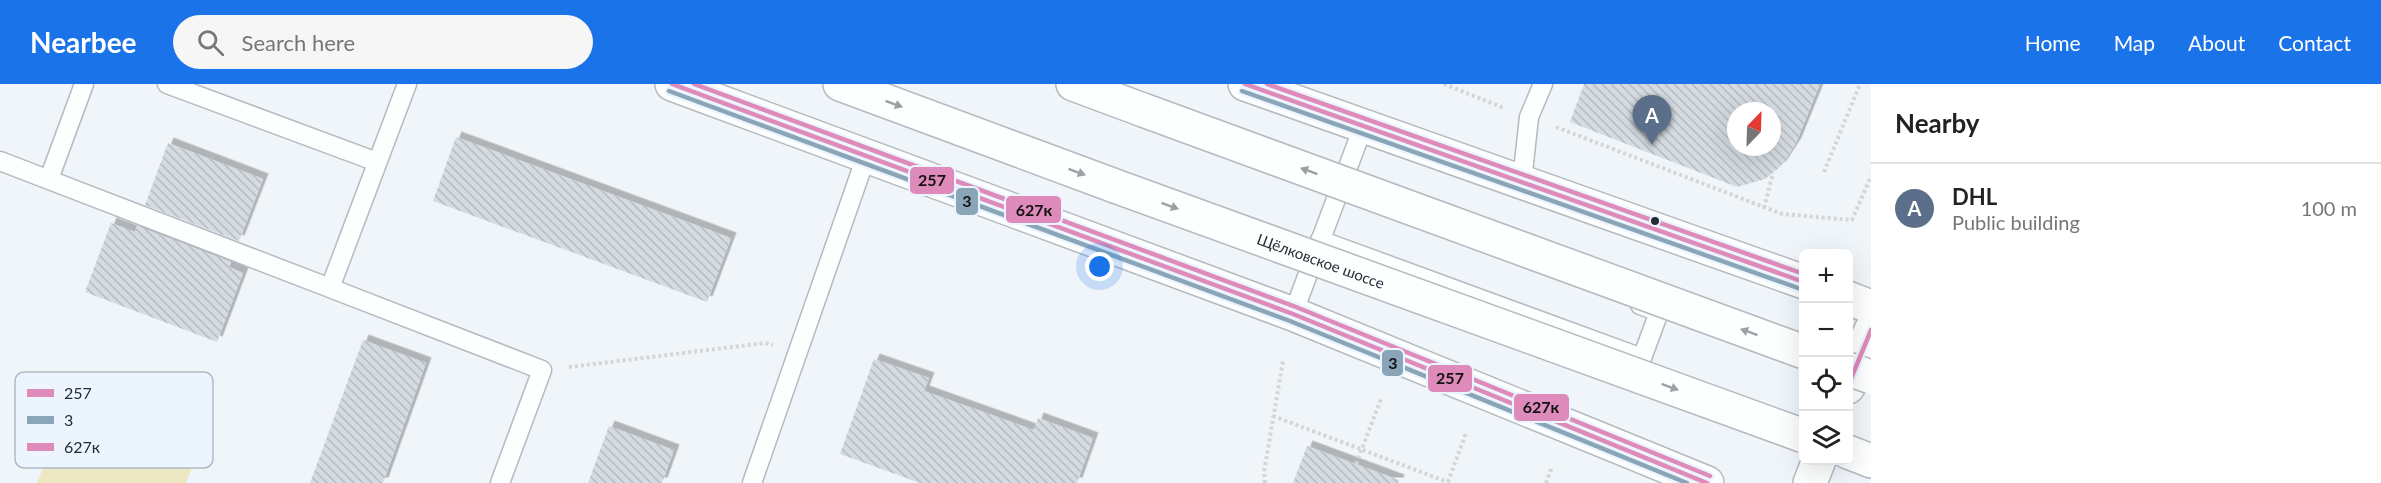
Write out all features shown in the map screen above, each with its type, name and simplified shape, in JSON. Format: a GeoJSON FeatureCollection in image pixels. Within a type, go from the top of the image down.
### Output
{"type":"FeatureCollection","features":[{"type":"Feature","properties":{"kind":"main road"},"geometry":{"type":"LineString","coordinates":[[672,84],[867,154],[1293,314],[1707,483]]}},
{"type":"Feature","properties":{"kind":"main road","name":"Щёлковское шоссе"},"geometry":{"type":"LineString","coordinates":[[840,84],[1799,435]]}},
{"type":"Feature","properties":{"kind":"main road"},"geometry":{"type":"LineString","coordinates":[[1073,84],[1799,351]]}},
{"type":"Feature","properties":{"kind":"main road"},"geometry":{"type":"LineString","coordinates":[[1245,84],[1799,281]]}},
{"type":"Feature","properties":{"kind":"main road"},"geometry":{"type":"LineString","coordinates":[[1853,300],[1871,307]]}},
{"type":"Feature","properties":{"kind":"main road"},"geometry":{"type":"LineString","coordinates":[[1853,375],[1871,330]]}},
{"type":"Feature","properties":{"kind":"main road"},"geometry":{"type":"LineString","coordinates":[[1853,371],[1871,377]]}},
{"type":"Feature","properties":{"kind":"main road"},"geometry":{"type":"LineString","coordinates":[[1853,454],[1871,461]]}},
{"type":"Feature","properties":{"kind":"main road"},"geometry":{"type":"LineString","coordinates":[[1810,483],[1817,465]]}},
{"type":"Feature","properties":{"kind":"lane"},"geometry":{"type":"LineString","coordinates":[[49,179],[84,84]]}},
{"type":"Feature","properties":{"kind":"lane"},"geometry":{"type":"LineString","coordinates":[[167,84],[377,162]]}},
{"type":"Feature","properties":{"kind":"lane"},"geometry":{"type":"LineString","coordinates":[[330,288],[406,84]]}},
{"type":"Feature","properties":{"kind":"lane"},"geometry":{"type":"LineString","coordinates":[[1522,182],[1529,117],[1543,84]]}},
{"type":"Feature","properties":{"kind":"lane"},"geometry":{"type":"LineString","coordinates":[[1293,314],[1363,127]]}},
{"type":"Feature","properties":{"kind":"lane"},"geometry":{"type":"LineString","coordinates":[[752,483],[867,154]]}},
{"type":"Feature","properties":{"kind":"lane"},"geometry":{"type":"LineString","coordinates":[[0,161],[542,370],[500,483]]}},
{"type":"Feature","properties":{"kind":"lane"},"geometry":{"type":"LineString","coordinates":[[1320,240],[1642,358],[1659,312],[1337,194]]}},
{"type":"Feature","properties":{"kind":"path"},"geometry":{"type":"LineString","coordinates":[[1443,84],[1782,214],[1852,220],[1871,176]]}},
{"type":"Feature","properties":{"kind":"path"},"geometry":{"type":"LineString","coordinates":[[1824,172],[1860,84]]}},
{"type":"Feature","properties":{"kind":"path"},"geometry":{"type":"LineString","coordinates":[[1764,208],[1773,173]]}},
{"type":"Feature","properties":{"kind":"path"},"geometry":{"type":"LineString","coordinates":[[542,370],[765,343],[797,353]]}},
{"type":"Feature","properties":{"kind":"path"},"geometry":{"type":"LineString","coordinates":[[1265,483],[1264,472],[1283,361]]}},
{"type":"Feature","properties":{"kind":"path"},"geometry":{"type":"LineString","coordinates":[[1356,464],[1381,399]]}},
{"type":"Feature","properties":{"kind":"path"},"geometry":{"type":"LineString","coordinates":[[1274,417],[1449,483],[1466,433]]}},
{"type":"Feature","properties":{"kind":"path"},"geometry":{"type":"LineString","coordinates":[[1546,483],[1552,467]]}},
{"type":"Feature","properties":{"kind":"shaded area"},"geometry":{"type":"Polygon","coordinates":[[[43,468],[192,468],[186,483],[37,483],[43,468]]]}},
{"type":"Feature","properties":{"kind":"building"},"geometry":{"type":"Polygon","coordinates":[[[1584,84],[1820,84],[1796,143],[1781,166],[1765,179],[1737,187],[1570,122],[1584,84]]]}},
{"type":"Feature","properties":{"kind":"building"},"geometry":{"type":"Polygon","coordinates":[[[456,137],[731,238],[707,302],[433,201],[456,137]]]}},
{"type":"Feature","properties":{"kind":"building"},"geometry":{"type":"Polygon","coordinates":[[[168,143],[263,179],[239,241],[145,205],[168,143]]]}},
{"type":"Feature","properties":{"kind":"building"},"geometry":{"type":"Polygon","coordinates":[[[111,223],[135,232],[137,226],[231,262],[229,267],[243,273],[217,342],[85,292],[111,223]]]}},
{"type":"Feature","properties":{"kind":"building"},"geometry":{"type":"Polygon","coordinates":[[[363,340],[426,363],[383,483],[310,483],[363,340]]]}},
{"type":"Feature","properties":{"kind":"building"},"geometry":{"type":"Polygon","coordinates":[[[874,359],[929,378],[924,391],[1034,430],[1038,418],[1093,438],[1077,483],[920,483],[840,454],[874,359]]]}},
{"type":"Feature","properties":{"kind":"building"},"geometry":{"type":"Polygon","coordinates":[[[609,426],[674,450],[662,483],[588,483],[609,426]]]}},
{"type":"Feature","properties":{"kind":"building"},"geometry":{"type":"Polygon","coordinates":[[[1307,446],[1399,480],[1398,483],[1293,483],[1307,446]]]}},
{"type":"Feature","properties":{"kind":"transit line","name":"257"},"geometry":{"type":"LineString","coordinates":[[672,84],[1293,314],[1707,483]]}},
{"type":"Feature","properties":{"kind":"transit line","name":"627к"},"geometry":{"type":"LineString","coordinates":[[694,84],[1296,307],[1710,476]]}},
{"type":"Feature","properties":{"kind":"transit line","name":"257"},"geometry":{"type":"LineString","coordinates":[[1245,84],[1799,280]]}},
{"type":"Feature","properties":{"kind":"transit line","name":"627к"},"geometry":{"type":"LineString","coordinates":[[1267,84],[1799,272]]}},
{"type":"Feature","properties":{"kind":"transit line","name":"3"},"geometry":{"type":"LineString","coordinates":[[669,91],[1290,321],[1687,483]]}},
{"type":"Feature","properties":{"kind":"transit line","name":"3"},"geometry":{"type":"LineString","coordinates":[[1242,91],[1799,288]]}},
{"type":"Feature","properties":{"kind":"transit line","name":"257"},"geometry":{"type":"LineString","coordinates":[[1853,374],[1871,330]]}},
{"type":"Feature","properties":{"kind":"place","name":"DHL"},"geometry":{"type":"Point","coordinates":[1652,145]}}]}
